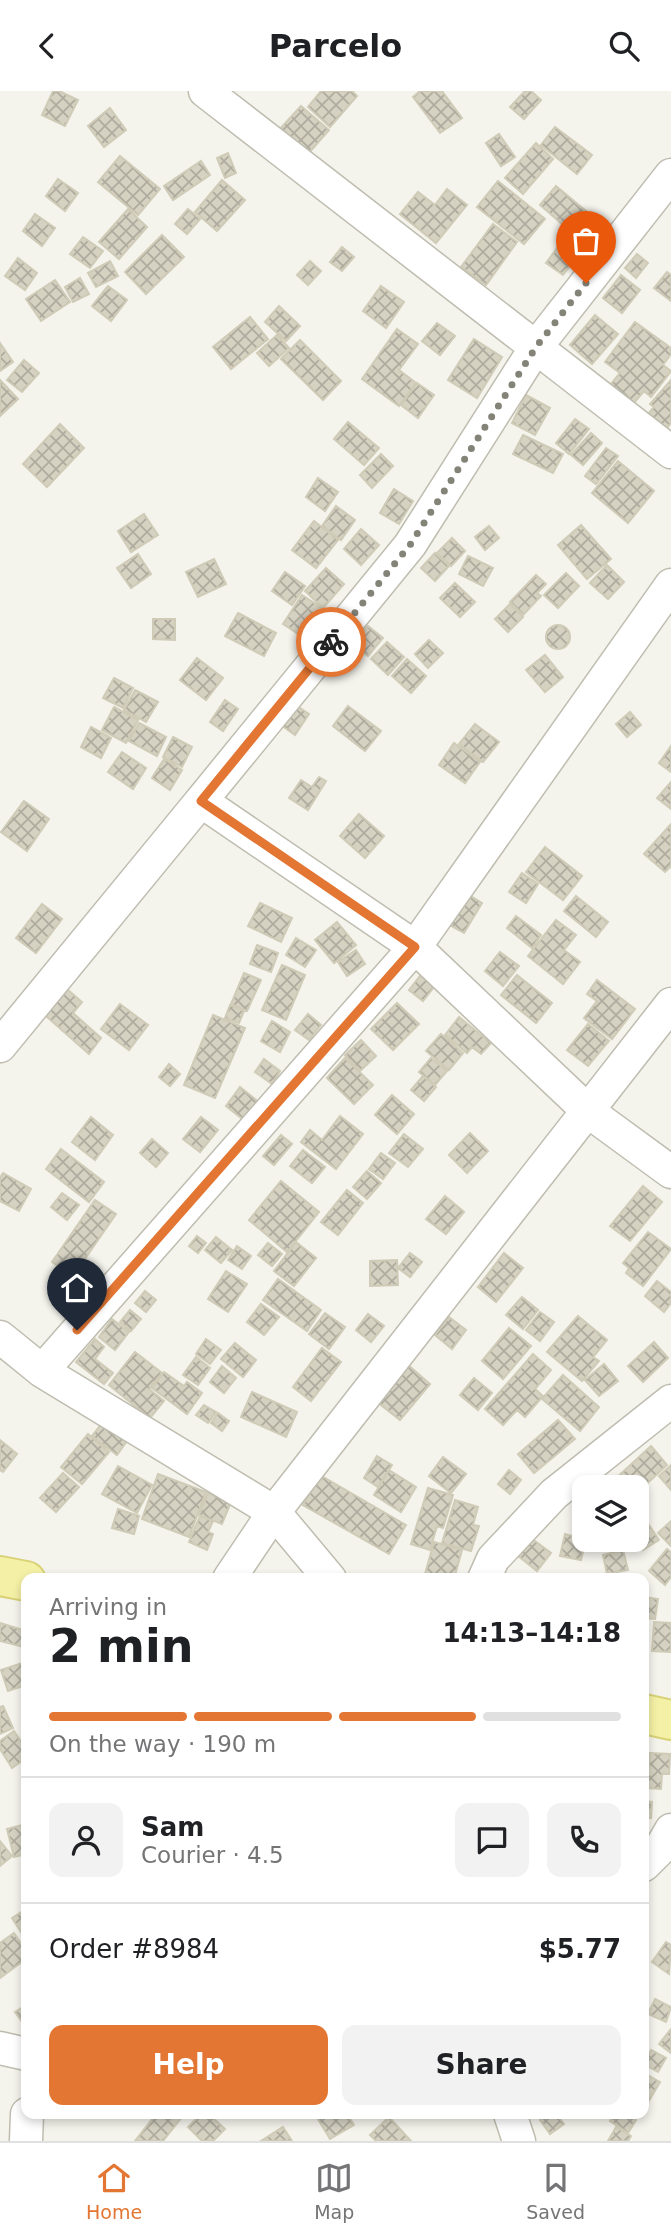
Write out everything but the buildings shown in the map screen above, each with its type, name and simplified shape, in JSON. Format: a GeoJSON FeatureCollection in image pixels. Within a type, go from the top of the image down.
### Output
{"type":"FeatureCollection","features":[{"type":"Feature","properties":{"kind":"main road"},"geometry":{"type":"LineString","coordinates":[[0,1576],[21,1580]]}},
{"type":"Feature","properties":{"kind":"main road"},"geometry":{"type":"LineString","coordinates":[[649,1715],[671,1720]]}},
{"type":"Feature","properties":{"kind":"street"},"geometry":{"type":"LineString","coordinates":[[205,91],[671,452]]}},
{"type":"Feature","properties":{"kind":"street"},"geometry":{"type":"LineString","coordinates":[[0,1047],[410,545],[536,347],[671,176]]}},
{"type":"Feature","properties":{"kind":"street"},"geometry":{"type":"LineString","coordinates":[[42,1371],[415,947],[671,585]]}},
{"type":"Feature","properties":{"kind":"street"},"geometry":{"type":"LineString","coordinates":[[201,801],[415,947],[589,1112],[671,1172]]}},
{"type":"Feature","properties":{"kind":"street"},"geometry":{"type":"LineString","coordinates":[[233,1573],[274,1512],[671,1004]]}},
{"type":"Feature","properties":{"kind":"street"},"geometry":{"type":"LineString","coordinates":[[0,1338],[42,1371],[274,1512],[325,1573]]}},
{"type":"Feature","properties":{"kind":"street"},"geometry":{"type":"LineString","coordinates":[[487,1573],[493,1559],[554,1494],[671,1401]]}},
{"type":"Feature","properties":{"kind":"street"},"geometry":{"type":"LineString","coordinates":[[649,1860],[660,1849],[671,1830]]}},
{"type":"Feature","properties":{"kind":"street"},"geometry":{"type":"LineString","coordinates":[[0,2049],[21,2053]]}},
{"type":"Feature","properties":{"kind":"street"},"geometry":{"type":"LineString","coordinates":[[26,2141],[27,2119]]}},
{"type":"Feature","properties":{"kind":"street"},"geometry":{"type":"LineString","coordinates":[[512,2119],[519,2141]]}},
{"type":"Feature","properties":{"kind":"way so far"},"geometry":{"type":"LineString","coordinates":[[331,642],[410,545],[536,347],[586,283]]}},
{"type":"Feature","properties":{"kind":"route"},"geometry":{"type":"LineString","coordinates":[[77,1330],[415,947],[201,801],[331,642]]}}]}
